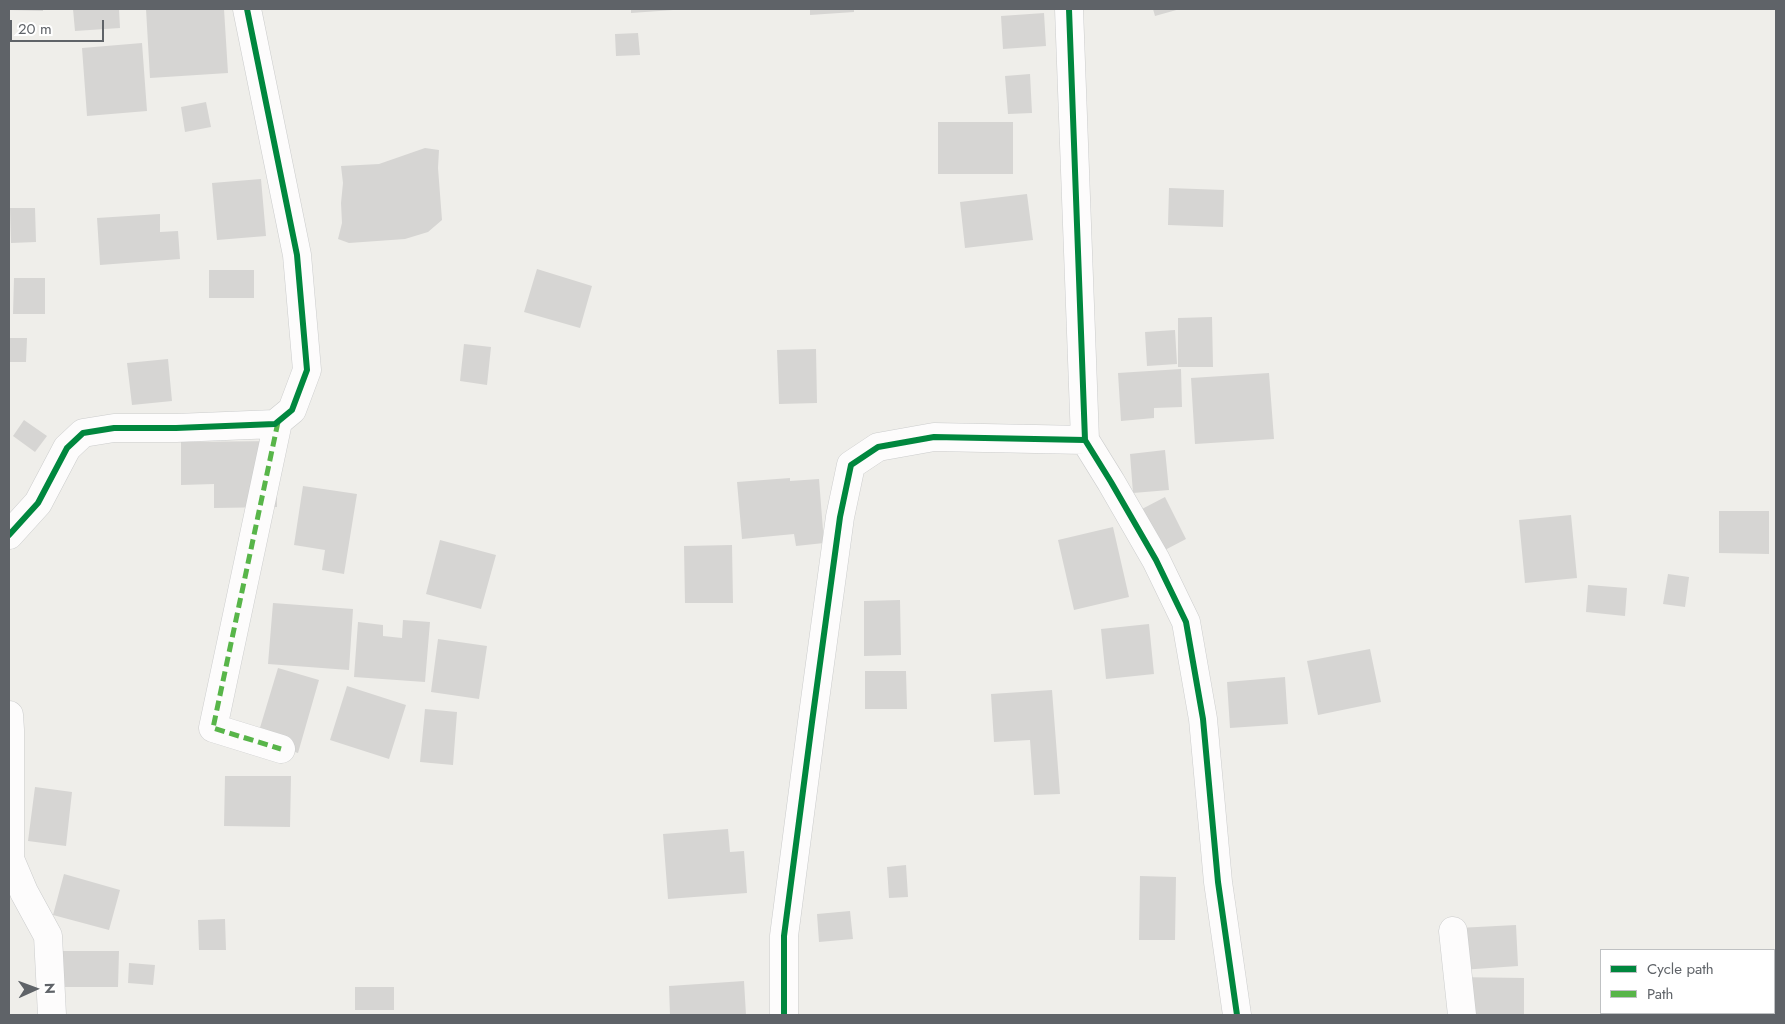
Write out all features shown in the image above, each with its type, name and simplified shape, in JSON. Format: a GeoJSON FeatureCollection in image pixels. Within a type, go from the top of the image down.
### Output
{"type":"FeatureCollection","features":[{"type":"Feature","properties":{"kind":"street"},"geometry":{"type":"LineString","coordinates":[[9,534],[38,504],[67,448],[83,433],[114,428],[176,428],[275,424],[292,410],[307,370],[297,255],[248,9]]}},
{"type":"Feature","properties":{"kind":"street"},"geometry":{"type":"LineString","coordinates":[[1069,9],[1085,440],[1156,560],[1186,622],[1203,719],[1218,882],[1237,1015]]}},
{"type":"Feature","properties":{"kind":"street"},"geometry":{"type":"LineString","coordinates":[[278,422],[213,728],[282,749]]}},
{"type":"Feature","properties":{"kind":"street"},"geometry":{"type":"LineString","coordinates":[[784,1015],[784,936],[837,537],[851,465],[878,447],[934,437],[1085,440]]}},
{"type":"Feature","properties":{"kind":"street"},"geometry":{"type":"LineString","coordinates":[[9,715],[10,859],[24,892],[48,936],[52,1015]]}},
{"type":"Feature","properties":{"kind":"street"},"geometry":{"type":"LineString","coordinates":[[1453,931],[1462,1015]]}},
{"type":"Feature","properties":{"kind":"building"},"geometry":{"type":"Polygon","coordinates":[[[43,9],[43,11],[9,10],[43,9]]]}},
{"type":"Feature","properties":{"kind":"building"},"geometry":{"type":"Polygon","coordinates":[[[73,9],[119,9],[120,28],[75,31],[73,9]]]}},
{"type":"Feature","properties":{"kind":"building"},"geometry":{"type":"Polygon","coordinates":[[[146,9],[224,9],[228,73],[150,78],[146,9]]]}},
{"type":"Feature","properties":{"kind":"building"},"geometry":{"type":"Polygon","coordinates":[[[631,9],[673,9],[673,10],[631,13],[631,9]]]}},
{"type":"Feature","properties":{"kind":"building"},"geometry":{"type":"Polygon","coordinates":[[[810,9],[854,9],[854,12],[810,15],[810,9]]]}},
{"type":"Feature","properties":{"kind":"building"},"geometry":{"type":"Polygon","coordinates":[[[1153,9],[1180,9],[1155,16],[1153,9]]]}},
{"type":"Feature","properties":{"kind":"building"},"geometry":{"type":"Polygon","coordinates":[[[1044,13],[1046,46],[1003,49],[1001,16],[1044,13]]]}},
{"type":"Feature","properties":{"kind":"building"},"geometry":{"type":"Polygon","coordinates":[[[638,33],[640,55],[616,56],[615,34],[638,33]]]}},
{"type":"Feature","properties":{"kind":"building"},"geometry":{"type":"Polygon","coordinates":[[[142,43],[147,111],[87,116],[82,48],[142,43]]]}},
{"type":"Feature","properties":{"kind":"building"},"geometry":{"type":"Polygon","coordinates":[[[1030,74],[1032,113],[1008,114],[1005,76],[1030,74]]]}},
{"type":"Feature","properties":{"kind":"building"},"geometry":{"type":"Polygon","coordinates":[[[206,102],[211,127],[185,132],[181,107],[206,102]]]}},
{"type":"Feature","properties":{"kind":"building"},"geometry":{"type":"Polygon","coordinates":[[[938,122],[1013,122],[1013,174],[938,174],[938,122]]]}},
{"type":"Feature","properties":{"kind":"building"},"geometry":{"type":"Polygon","coordinates":[[[425,148],[439,150],[438,168],[442,220],[428,232],[405,239],[349,243],[338,239],[342,223],[343,183],[341,166],[379,164],[425,148]]]}},
{"type":"Feature","properties":{"kind":"building"},"geometry":{"type":"Polygon","coordinates":[[[261,179],[266,236],[217,240],[212,183],[261,179]]]}},
{"type":"Feature","properties":{"kind":"building"},"geometry":{"type":"Polygon","coordinates":[[[1169,188],[1224,190],[1223,227],[1168,225],[1169,188]]]}},
{"type":"Feature","properties":{"kind":"building"},"geometry":{"type":"Polygon","coordinates":[[[1027,194],[1033,240],[965,248],[960,202],[1027,194]]]}},
{"type":"Feature","properties":{"kind":"building"},"geometry":{"type":"Polygon","coordinates":[[[10,208],[35,208],[36,242],[11,243],[10,208]]]}},
{"type":"Feature","properties":{"kind":"building"},"geometry":{"type":"Polygon","coordinates":[[[160,214],[160,232],[178,231],[180,259],[100,265],[97,218],[160,214]]]}},
{"type":"Feature","properties":{"kind":"building"},"geometry":{"type":"Polygon","coordinates":[[[537,269],[592,286],[580,328],[524,312],[537,269]]]}},
{"type":"Feature","properties":{"kind":"building"},"geometry":{"type":"Polygon","coordinates":[[[209,270],[254,270],[254,298],[209,298],[209,270]]]}},
{"type":"Feature","properties":{"kind":"building"},"geometry":{"type":"Polygon","coordinates":[[[14,278],[45,278],[45,314],[13,314],[14,278]]]}},
{"type":"Feature","properties":{"kind":"building"},"geometry":{"type":"Polygon","coordinates":[[[1212,317],[1213,367],[1178,367],[1178,318],[1212,317]]]}},
{"type":"Feature","properties":{"kind":"building"},"geometry":{"type":"Polygon","coordinates":[[[1175,330],[1177,364],[1147,366],[1145,332],[1175,330]]]}},
{"type":"Feature","properties":{"kind":"building"},"geometry":{"type":"Polygon","coordinates":[[[9,338],[27,338],[26,362],[9,362],[9,338]]]}},
{"type":"Feature","properties":{"kind":"building"},"geometry":{"type":"Polygon","coordinates":[[[464,344],[491,347],[487,385],[460,381],[464,344]]]}},
{"type":"Feature","properties":{"kind":"building"},"geometry":{"type":"Polygon","coordinates":[[[816,349],[817,403],[779,404],[777,350],[816,349]]]}},
{"type":"Feature","properties":{"kind":"building"},"geometry":{"type":"Polygon","coordinates":[[[168,359],[172,401],[132,405],[127,363],[168,359]]]}},
{"type":"Feature","properties":{"kind":"building"},"geometry":{"type":"Polygon","coordinates":[[[1181,369],[1182,407],[1154,408],[1154,418],[1121,421],[1118,373],[1181,369]]]}},
{"type":"Feature","properties":{"kind":"building"},"geometry":{"type":"Polygon","coordinates":[[[1269,373],[1274,439],[1195,444],[1191,378],[1269,373]]]}},
{"type":"Feature","properties":{"kind":"building"},"geometry":{"type":"Polygon","coordinates":[[[24,420],[47,436],[35,452],[13,436],[24,420]]]}},
{"type":"Feature","properties":{"kind":"building"},"geometry":{"type":"Polygon","coordinates":[[[276,441],[277,507],[214,508],[214,484],[181,485],[181,442],[276,441]]]}},
{"type":"Feature","properties":{"kind":"building"},"geometry":{"type":"Polygon","coordinates":[[[1165,450],[1169,490],[1133,493],[1130,454],[1165,450]]]}},
{"type":"Feature","properties":{"kind":"building"},"geometry":{"type":"Polygon","coordinates":[[[790,478],[790,481],[819,479],[824,543],[796,546],[794,534],[742,539],[737,482],[790,478]]]}},
{"type":"Feature","properties":{"kind":"building"},"geometry":{"type":"Polygon","coordinates":[[[303,486],[357,494],[344,574],[322,570],[325,550],[294,545],[303,486]]]}},
{"type":"Feature","properties":{"kind":"building"},"geometry":{"type":"Polygon","coordinates":[[[1165,497],[1186,539],[1163,551],[1142,509],[1165,497]]]}},
{"type":"Feature","properties":{"kind":"building"},"geometry":{"type":"Polygon","coordinates":[[[1719,511],[1769,511],[1769,554],[1719,553],[1719,511]]]}},
{"type":"Feature","properties":{"kind":"building"},"geometry":{"type":"Polygon","coordinates":[[[1571,515],[1577,578],[1525,583],[1519,520],[1571,515]]]}},
{"type":"Feature","properties":{"kind":"building"},"geometry":{"type":"Polygon","coordinates":[[[1113,527],[1129,597],[1074,610],[1058,540],[1113,527]]]}},
{"type":"Feature","properties":{"kind":"building"},"geometry":{"type":"Polygon","coordinates":[[[440,540],[496,555],[481,609],[426,594],[440,540]]]}},
{"type":"Feature","properties":{"kind":"building"},"geometry":{"type":"Polygon","coordinates":[[[732,545],[733,603],[685,603],[684,546],[732,545]]]}},
{"type":"Feature","properties":{"kind":"building"},"geometry":{"type":"Polygon","coordinates":[[[1668,574],[1689,577],[1685,607],[1663,604],[1668,574]]]}},
{"type":"Feature","properties":{"kind":"building"},"geometry":{"type":"Polygon","coordinates":[[[1588,585],[1627,588],[1625,616],[1586,612],[1588,585]]]}},
{"type":"Feature","properties":{"kind":"building"},"geometry":{"type":"Polygon","coordinates":[[[900,600],[901,655],[864,656],[864,601],[900,600]]]}},
{"type":"Feature","properties":{"kind":"building"},"geometry":{"type":"Polygon","coordinates":[[[273,603],[353,609],[349,670],[268,664],[273,603]]]}},
{"type":"Feature","properties":{"kind":"building"},"geometry":{"type":"Polygon","coordinates":[[[403,620],[430,622],[425,682],[354,677],[358,622],[383,625],[383,636],[402,638],[403,620]]]}},
{"type":"Feature","properties":{"kind":"building"},"geometry":{"type":"Polygon","coordinates":[[[1149,624],[1154,674],[1106,679],[1101,629],[1149,624]]]}},
{"type":"Feature","properties":{"kind":"building"},"geometry":{"type":"Polygon","coordinates":[[[438,639],[487,646],[479,699],[431,692],[438,639]]]}},
{"type":"Feature","properties":{"kind":"building"},"geometry":{"type":"Polygon","coordinates":[[[1370,649],[1381,702],[1318,715],[1307,661],[1370,649]]]}},
{"type":"Feature","properties":{"kind":"building"},"geometry":{"type":"Polygon","coordinates":[[[278,668],[319,680],[298,753],[256,741],[278,668]]]}},
{"type":"Feature","properties":{"kind":"building"},"geometry":{"type":"Polygon","coordinates":[[[865,671],[906,671],[907,709],[865,709],[865,671]]]}},
{"type":"Feature","properties":{"kind":"building"},"geometry":{"type":"Polygon","coordinates":[[[1285,677],[1288,724],[1230,728],[1227,682],[1285,677]]]}},
{"type":"Feature","properties":{"kind":"building"},"geometry":{"type":"Polygon","coordinates":[[[347,686],[406,705],[389,759],[330,740],[347,686]]]}},
{"type":"Feature","properties":{"kind":"building"},"geometry":{"type":"Polygon","coordinates":[[[1052,690],[1060,794],[1034,795],[1030,740],[994,742],[991,694],[1052,690]]]}},
{"type":"Feature","properties":{"kind":"building"},"geometry":{"type":"Polygon","coordinates":[[[425,709],[457,712],[453,765],[420,762],[425,709]]]}},
{"type":"Feature","properties":{"kind":"building"},"geometry":{"type":"Polygon","coordinates":[[[225,776],[291,776],[290,827],[224,826],[225,776]]]}},
{"type":"Feature","properties":{"kind":"building"},"geometry":{"type":"Polygon","coordinates":[[[35,787],[72,792],[66,846],[28,841],[35,787]]]}},
{"type":"Feature","properties":{"kind":"building"},"geometry":{"type":"Polygon","coordinates":[[[728,829],[730,852],[744,851],[747,893],[668,899],[663,834],[728,829]]]}},
{"type":"Feature","properties":{"kind":"building"},"geometry":{"type":"Polygon","coordinates":[[[906,865],[908,897],[889,898],[887,867],[906,865]]]}},
{"type":"Feature","properties":{"kind":"building"},"geometry":{"type":"Polygon","coordinates":[[[64,874],[120,890],[109,930],[53,915],[64,874]]]}},
{"type":"Feature","properties":{"kind":"building"},"geometry":{"type":"Polygon","coordinates":[[[1140,876],[1176,877],[1175,940],[1139,940],[1140,876]]]}},
{"type":"Feature","properties":{"kind":"building"},"geometry":{"type":"Polygon","coordinates":[[[850,911],[853,939],[819,942],[817,914],[850,911]]]}},
{"type":"Feature","properties":{"kind":"building"},"geometry":{"type":"Polygon","coordinates":[[[225,919],[226,950],[199,950],[198,920],[225,919]]]}},
{"type":"Feature","properties":{"kind":"building"},"geometry":{"type":"Polygon","coordinates":[[[1516,925],[1518,966],[1461,970],[1458,928],[1516,925]]]}},
{"type":"Feature","properties":{"kind":"building"},"geometry":{"type":"Polygon","coordinates":[[[59,951],[119,951],[118,987],[59,987],[59,951]]]}},
{"type":"Feature","properties":{"kind":"building"},"geometry":{"type":"Polygon","coordinates":[[[129,963],[155,965],[153,985],[128,983],[129,963]]]}},
{"type":"Feature","properties":{"kind":"building"},"geometry":{"type":"Polygon","coordinates":[[[1452,977],[1524,978],[1524,1015],[1452,1015],[1452,977]]]}},
{"type":"Feature","properties":{"kind":"building"},"geometry":{"type":"Polygon","coordinates":[[[744,981],[746,1015],[670,1015],[669,986],[744,981]]]}},
{"type":"Feature","properties":{"kind":"building"},"geometry":{"type":"Polygon","coordinates":[[[355,987],[394,987],[394,1010],[355,1010],[355,987]]]}},
{"type":"Feature","properties":{"kind":"building"},"geometry":{"type":"Polygon","coordinates":[[[1679,1014],[1712,1014],[1712,1015],[1679,1014]]]}},
{"type":"Feature","properties":{"kind":"marked path"},"geometry":{"type":"LineString","coordinates":[[278,422],[213,728],[281,749]]}},
{"type":"Feature","properties":{"kind":"cycle path"},"geometry":{"type":"LineString","coordinates":[[9,535],[38,503],[67,448],[83,433],[114,428],[176,428],[275,424],[292,410],[307,370],[297,255],[247,9]]}},
{"type":"Feature","properties":{"kind":"cycle path"},"geometry":{"type":"LineString","coordinates":[[1069,9],[1085,440],[1156,560],[1186,622],[1203,719],[1218,882],[1237,1015]]}},
{"type":"Feature","properties":{"kind":"cycle path"},"geometry":{"type":"LineString","coordinates":[[784,1015],[784,936],[840,517],[851,465],[878,447],[934,437],[1085,440]]}}]}
